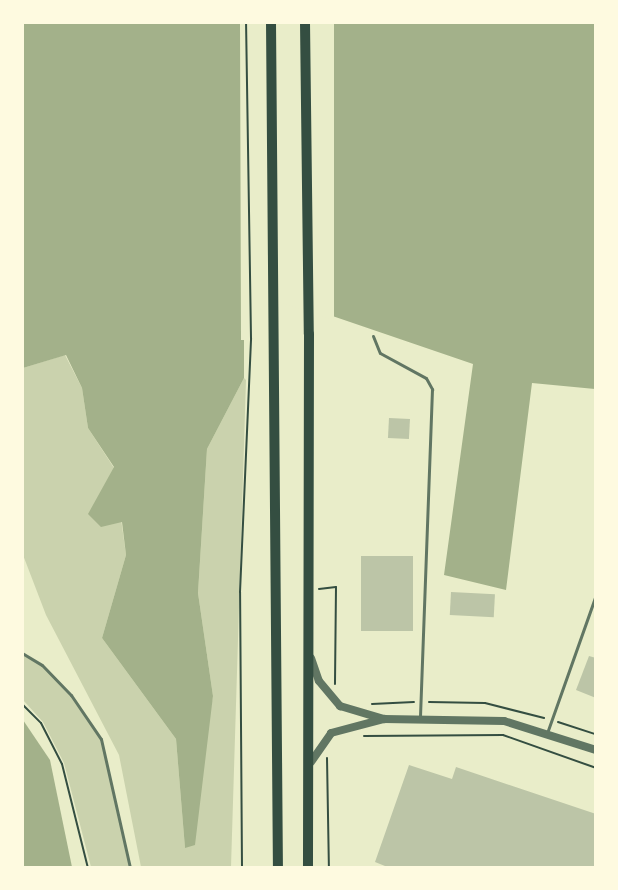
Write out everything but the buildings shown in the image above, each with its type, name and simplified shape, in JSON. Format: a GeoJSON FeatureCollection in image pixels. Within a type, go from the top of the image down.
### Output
{"type":"FeatureCollection","features":[{"type":"Feature","properties":{"kind":"highway"},"geometry":{"type":"LineString","coordinates":[[271,22],[278,867]]}},
{"type":"Feature","properties":{"kind":"highway"},"geometry":{"type":"LineString","coordinates":[[305,22],[309,334],[306,590],[308,867]]}},
{"type":"Feature","properties":{"kind":"street"},"geometry":{"type":"LineString","coordinates":[[306,643],[319,681],[340,706],[384,719]]}},
{"type":"Feature","properties":{"kind":"street"},"geometry":{"type":"LineString","coordinates":[[308,772],[316,751],[331,733],[384,719],[504,721],[596,750]]}},
{"type":"Feature","properties":{"kind":"lane"},"geometry":{"type":"LineString","coordinates":[[373,336],[380,353],[426,378],[432,389],[420,718]]}},
{"type":"Feature","properties":{"kind":"lane"},"geometry":{"type":"LineString","coordinates":[[547,733],[596,595]]}},
{"type":"Feature","properties":{"kind":"lane"},"geometry":{"type":"LineString","coordinates":[[22,653],[42,665],[71,695],[101,739],[130,867]]}},
{"type":"Feature","properties":{"kind":"path"},"geometry":{"type":"LineString","coordinates":[[242,867],[240,592],[251,338],[246,22]]}},
{"type":"Feature","properties":{"kind":"path"},"geometry":{"type":"LineString","coordinates":[[306,590],[336,587],[338,693]]}},
{"type":"Feature","properties":{"kind":"path"},"geometry":{"type":"LineString","coordinates":[[361,704],[421,701],[485,703],[596,734]]}},
{"type":"Feature","properties":{"kind":"path"},"geometry":{"type":"LineString","coordinates":[[22,704],[41,723],[62,764],[88,867]]}},
{"type":"Feature","properties":{"kind":"path"},"geometry":{"type":"LineString","coordinates":[[360,736],[503,735],[596,768]]}},
{"type":"Feature","properties":{"kind":"path"},"geometry":{"type":"LineString","coordinates":[[329,867],[325,763],[330,751]]}},
{"type":"Feature","properties":{"kind":"shaded area"},"geometry":{"type":"Polygon","coordinates":[[[23,23],[595,23],[595,389],[532,383],[506,590],[444,575],[473,364],[271,295],[244,320],[244,378],[207,449],[198,593],[213,696],[195,845],[185,848],[176,739],[102,638],[126,555],[122,522],[101,527],[88,514],[114,467],[88,428],[82,388],[66,355],[23,368],[23,23]]]}},
{"type":"Feature","properties":{"kind":"shaded area"},"geometry":{"type":"Polygon","coordinates":[[[65,355],[82,388],[88,428],[114,468],[126,555],[102,638],[176,739],[185,848],[213,696],[198,593],[207,449],[244,378],[246,380],[231,867],[141,867],[119,755],[46,615],[23,555],[23,368],[65,355]]]}},
{"type":"Feature","properties":{"kind":"shaded area"},"geometry":{"type":"Polygon","coordinates":[[[23,653],[42,665],[71,695],[101,739],[130,867],[91,867],[64,763],[43,722],[23,700],[23,653]]]}},
{"type":"Feature","properties":{"kind":"shaded area"},"geometry":{"type":"Polygon","coordinates":[[[23,720],[50,760],[72,867],[23,867],[23,720]]]}},
{"type":"Feature","properties":{"kind":"pier"},"geometry":{"type":"Polygon","coordinates":[[[240,23],[334,23],[334,320],[271,299],[247,322],[247,340],[241,340],[240,23]]]}}]}
